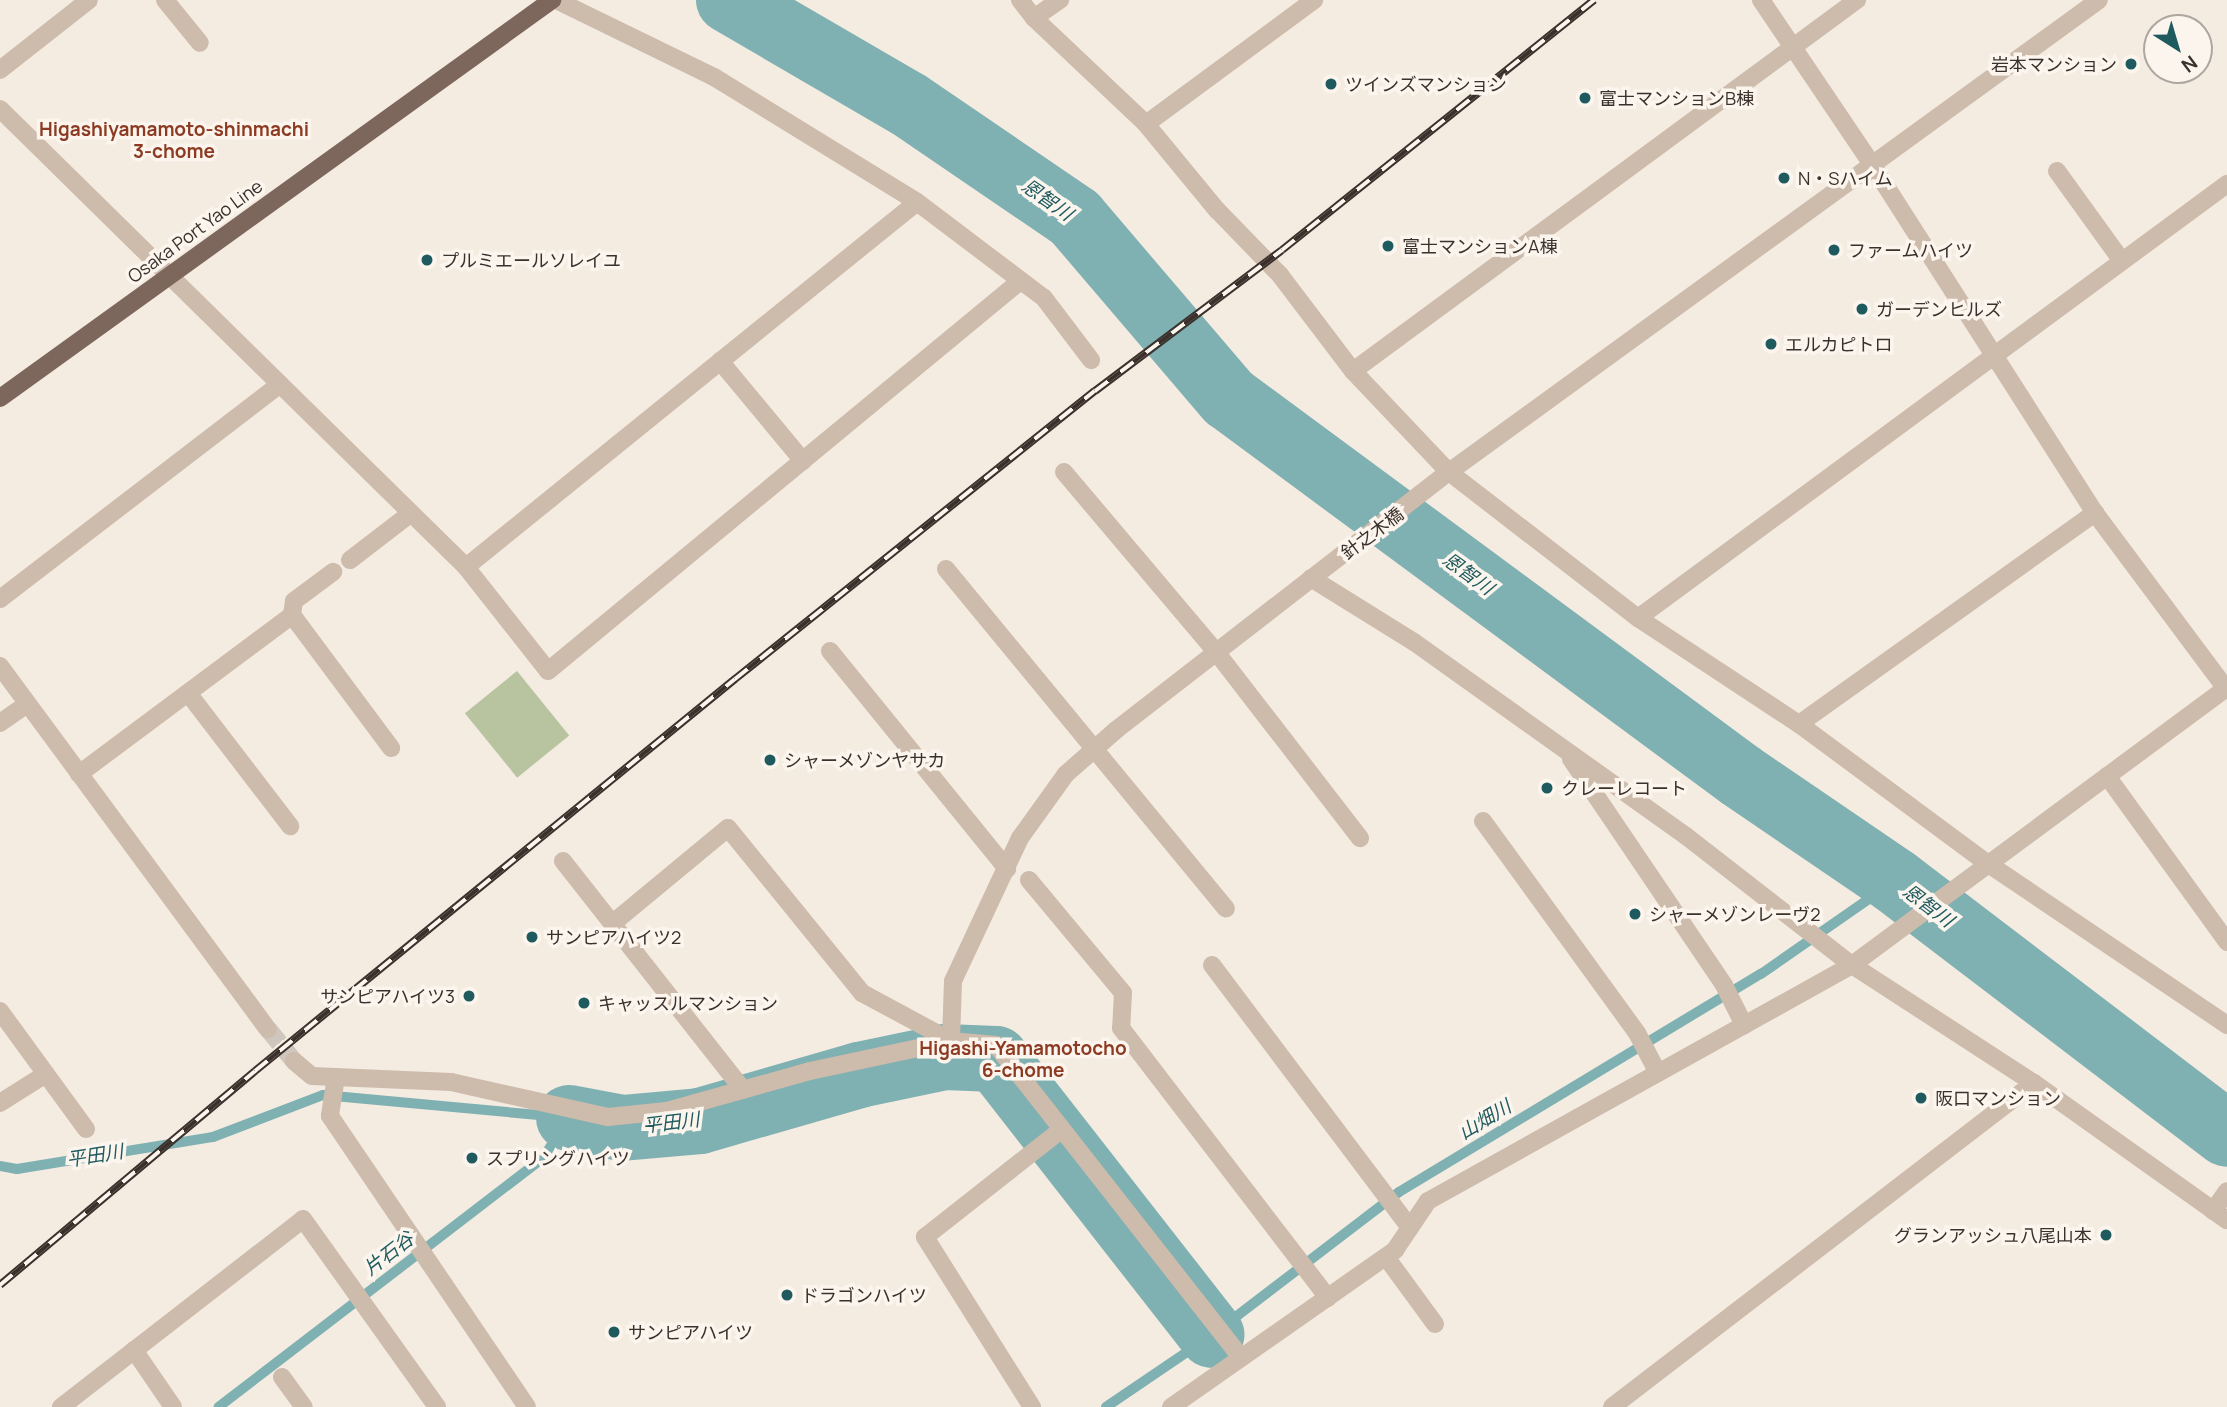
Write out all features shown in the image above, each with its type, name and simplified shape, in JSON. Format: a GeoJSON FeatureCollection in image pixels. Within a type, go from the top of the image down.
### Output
{"type":"FeatureCollection","features":[{"type":"Feature","properties":{"kind":"main road","name":"Osaka Port Yao Line"},"geometry":{"type":"LineString","coordinates":[[0,398],[554,0]]}},
{"type":"Feature","properties":{"kind":"street"},"geometry":{"type":"LineString","coordinates":[[0,70],[89,0]]}},
{"type":"Feature","properties":{"kind":"street"},"geometry":{"type":"LineString","coordinates":[[165,0],[200,43]]}},
{"type":"Feature","properties":{"kind":"street"},"geometry":{"type":"LineString","coordinates":[[554,0],[714,77],[917,202],[1019,282],[1044,298],[1091,360]]}},
{"type":"Feature","properties":{"kind":"street"},"geometry":{"type":"LineString","coordinates":[[1020,0],[1034,18],[1146,124],[1217,210],[1280,275],[1353,371],[1450,472],[1638,618],[1799,724],[1985,865],[2227,1025]]}},
{"type":"Feature","properties":{"kind":"street"},"geometry":{"type":"LineString","coordinates":[[1034,18],[1060,0]]}},
{"type":"Feature","properties":{"kind":"street"},"geometry":{"type":"LineString","coordinates":[[1146,124],[1314,0]]}},
{"type":"Feature","properties":{"kind":"street"},"geometry":{"type":"LineString","coordinates":[[1171,1407],[1395,1250],[1428,1201],[1744,1026],[1859,959],[2227,689],[2095,513],[1996,354],[1761,0]]}},
{"type":"Feature","properties":{"kind":"street"},"geometry":{"type":"LineString","coordinates":[[1353,371],[1857,0]]}},
{"type":"Feature","properties":{"kind":"street","name":"針之木橋"},"geometry":{"type":"LineString","coordinates":[[951,1041],[953,981],[1020,838],[1066,774],[1311,578],[1450,472],[2099,0]]}},
{"type":"Feature","properties":{"kind":"street"},"geometry":{"type":"LineString","coordinates":[[0,109],[466,567],[548,671],[1019,282]]}},
{"type":"Feature","properties":{"kind":"street"},"geometry":{"type":"LineString","coordinates":[[2057,171],[2122,261]]}},
{"type":"Feature","properties":{"kind":"street"},"geometry":{"type":"LineString","coordinates":[[1638,618],[2227,184]]}},
{"type":"Feature","properties":{"kind":"street"},"geometry":{"type":"LineString","coordinates":[[466,567],[917,202]]}},
{"type":"Feature","properties":{"kind":"street"},"geometry":{"type":"LineString","coordinates":[[720,361],[803,461]]}},
{"type":"Feature","properties":{"kind":"street"},"geometry":{"type":"LineString","coordinates":[[0,599],[280,384]]}},
{"type":"Feature","properties":{"kind":"street"},"geometry":{"type":"LineString","coordinates":[[1064,472],[1217,653],[1360,838]]}},
{"type":"Feature","properties":{"kind":"street"},"geometry":{"type":"LineString","coordinates":[[349,560],[411,513]]}},
{"type":"Feature","properties":{"kind":"street"},"geometry":{"type":"LineString","coordinates":[[1799,724],[2095,513]]}},
{"type":"Feature","properties":{"kind":"street"},"geometry":{"type":"LineString","coordinates":[[946,569],[1226,909]]}},
{"type":"Feature","properties":{"kind":"street"},"geometry":{"type":"LineString","coordinates":[[333,572],[294,601],[292,615],[391,748]]}},
{"type":"Feature","properties":{"kind":"street"},"geometry":{"type":"LineString","coordinates":[[1311,578],[1415,642],[1686,836],[1828,946],[1859,959],[2035,1083],[2222,1205]]}},
{"type":"Feature","properties":{"kind":"street"},"geometry":{"type":"LineString","coordinates":[[79,775],[292,615]]}},
{"type":"Feature","properties":{"kind":"street"},"geometry":{"type":"LineString","coordinates":[[830,651],[1007,869]]}},
{"type":"Feature","properties":{"kind":"street"},"geometry":{"type":"LineString","coordinates":[[0,666],[268,1029]]}},
{"type":"Feature","properties":{"kind":"street"},"geometry":{"type":"LineString","coordinates":[[188,693],[290,826]]}},
{"type":"Feature","properties":{"kind":"street"},"geometry":{"type":"LineString","coordinates":[[0,723],[27,704]]}},
{"type":"Feature","properties":{"kind":"street"},"geometry":{"type":"LineString","coordinates":[[1563,748],[1724,985],[1744,1026]]}},
{"type":"Feature","properties":{"kind":"street"},"geometry":{"type":"LineString","coordinates":[[2107,775],[2227,942]]}},
{"type":"Feature","properties":{"kind":"street"},"geometry":{"type":"LineString","coordinates":[[1483,821],[1637,1033],[1658,1073]]}},
{"type":"Feature","properties":{"kind":"street"},"geometry":{"type":"LineString","coordinates":[[612,923],[728,828],[862,993],[951,1041]]}},
{"type":"Feature","properties":{"kind":"street"},"geometry":{"type":"LineString","coordinates":[[564,861],[744,1090]]}},
{"type":"Feature","properties":{"kind":"street"},"geometry":{"type":"LineString","coordinates":[[1029,880],[1123,993],[1121,1028],[1328,1298]]}},
{"type":"Feature","properties":{"kind":"street"},"geometry":{"type":"LineString","coordinates":[[1212,965],[1410,1228]]}},
{"type":"Feature","properties":{"kind":"street"},"geometry":{"type":"LineString","coordinates":[[0,1011],[86,1129]]}},
{"type":"Feature","properties":{"kind":"street"},"geometry":{"type":"LineString","coordinates":[[294,1061],[312,1076],[451,1082],[608,1117],[667,1111],[810,1071],[951,1041],[996,1045],[1241,1358]]}},
{"type":"Feature","properties":{"kind":"street"},"geometry":{"type":"LineString","coordinates":[[0,1103],[46,1074]]}},
{"type":"Feature","properties":{"kind":"street"},"geometry":{"type":"LineString","coordinates":[[336,1077],[330,1116],[527,1407]]}},
{"type":"Feature","properties":{"kind":"street"},"geometry":{"type":"LineString","coordinates":[[1612,1407],[2035,1083]]}},
{"type":"Feature","properties":{"kind":"street"},"geometry":{"type":"LineString","coordinates":[[1032,1407],[925,1237],[1061,1130]]}},
{"type":"Feature","properties":{"kind":"street"},"geometry":{"type":"LineString","coordinates":[[61,1407],[303,1219],[437,1407]]}},
{"type":"Feature","properties":{"kind":"street"},"geometry":{"type":"LineString","coordinates":[[1386,1257],[1434,1324]]}},
{"type":"Feature","properties":{"kind":"street"},"geometry":{"type":"LineString","coordinates":[[134,1350],[173,1407]]}},
{"type":"Feature","properties":{"kind":"street"},"geometry":{"type":"LineString","coordinates":[[282,1377],[304,1407]]}},
{"type":"Feature","properties":{"kind":"green space"},"geometry":{"type":"Polygon","coordinates":[[[517,671],[569,736],[517,778],[465,713],[517,671]]]}},
{"type":"Feature","properties":{"kind":"waterway","name":"恩智川"},"geometry":{"type":"LineString","coordinates":[[729,0],[908,104],[1075,218],[1229,398],[1741,776],[1895,881],[2227,1134]]}},
{"type":"Feature","properties":{"kind":"waterway","name":"山畑川"},"geometry":{"type":"LineString","coordinates":[[1106,1407],[1212,1335],[1399,1192],[1761,974],[1895,881]]}},
{"type":"Feature","properties":{"kind":"waterway","name":"平田川"},"geometry":{"type":"LineString","coordinates":[[569,1118],[622,1128],[700,1121],[859,1075],[945,1057],[996,1059],[1212,1335]]}},
{"type":"Feature","properties":{"kind":"waterway","name":"平田川"},"geometry":{"type":"LineString","coordinates":[[0,1166],[17,1169],[213,1137],[323,1095],[569,1118],[543,1158],[219,1407]]}},
{"type":"Feature","properties":{"kind":"tunnel"},"geometry":{"type":"LineString","coordinates":[[268,1029],[294,1061]]}},
{"type":"Feature","properties":{"kind":"railway"},"geometry":{"type":"LineString","coordinates":[[0,1285],[255,1071],[735,679],[1095,391],[1282,250],[1594,0]]}},
{"type":"Feature","properties":{"kind":"place","name":"岩本マンション"},"geometry":{"type":"Point","coordinates":[2131,64]}},
{"type":"Feature","properties":{"kind":"place","name":"ツインズマンション"},"geometry":{"type":"Point","coordinates":[1331,84]}},
{"type":"Feature","properties":{"kind":"place","name":"富士マンションB棟"},"geometry":{"type":"Point","coordinates":[1585,98]}},
{"type":"Feature","properties":{"kind":"place","name":"N・Sハイム"},"geometry":{"type":"Point","coordinates":[1784,178]}},
{"type":"Feature","properties":{"kind":"place","name":"富士マンションA棟"},"geometry":{"type":"Point","coordinates":[1388,246]}},
{"type":"Feature","properties":{"kind":"place","name":"ファームハイツ"},"geometry":{"type":"Point","coordinates":[1834,250]}},
{"type":"Feature","properties":{"kind":"place","name":"プルミエールソレイユ"},"geometry":{"type":"Point","coordinates":[427,260]}},
{"type":"Feature","properties":{"kind":"place","name":"ガーデンヒルズ"},"geometry":{"type":"Point","coordinates":[1862,309]}},
{"type":"Feature","properties":{"kind":"place","name":"エルカピトロ"},"geometry":{"type":"Point","coordinates":[1771,344]}},
{"type":"Feature","properties":{"kind":"place","name":"シャーメゾンヤサカ"},"geometry":{"type":"Point","coordinates":[770,760]}},
{"type":"Feature","properties":{"kind":"place","name":"クレーレコート"},"geometry":{"type":"Point","coordinates":[1547,788]}},
{"type":"Feature","properties":{"kind":"place","name":"シャーメゾンレーヴ2"},"geometry":{"type":"Point","coordinates":[1635,914]}},
{"type":"Feature","properties":{"kind":"place","name":"サンピアハイツ2"},"geometry":{"type":"Point","coordinates":[532,937]}},
{"type":"Feature","properties":{"kind":"place","name":"サンピアハイツ3"},"geometry":{"type":"Point","coordinates":[469,996]}},
{"type":"Feature","properties":{"kind":"place","name":"キャッスルマンション"},"geometry":{"type":"Point","coordinates":[584,1003]}},
{"type":"Feature","properties":{"kind":"place","name":"阪口マンション"},"geometry":{"type":"Point","coordinates":[1921,1098]}},
{"type":"Feature","properties":{"kind":"place","name":"スプリングハイツ"},"geometry":{"type":"Point","coordinates":[472,1158]}},
{"type":"Feature","properties":{"kind":"place","name":"グランアッシュ八尾山本"},"geometry":{"type":"Point","coordinates":[2106,1235]}},
{"type":"Feature","properties":{"kind":"place","name":"ドラゴンハイツ"},"geometry":{"type":"Point","coordinates":[787,1295]}},
{"type":"Feature","properties":{"kind":"place","name":"サンピアハイツ"},"geometry":{"type":"Point","coordinates":[614,1332]}},
{"type":"Feature","properties":{"kind":"district","name":"Higashiyamamoto-shinmachi 3-chome"},"geometry":{"type":"Point","coordinates":[174,141]}},
{"type":"Feature","properties":{"kind":"district","name":"Higashi-Yamamotocho 6-chome"},"geometry":{"type":"Point","coordinates":[1023,1060]}},
{"type":"Feature","properties":{"kind":"water label","name":"片石谷"},"geometry":{"type":"Point","coordinates":[389,1254]}}]}
